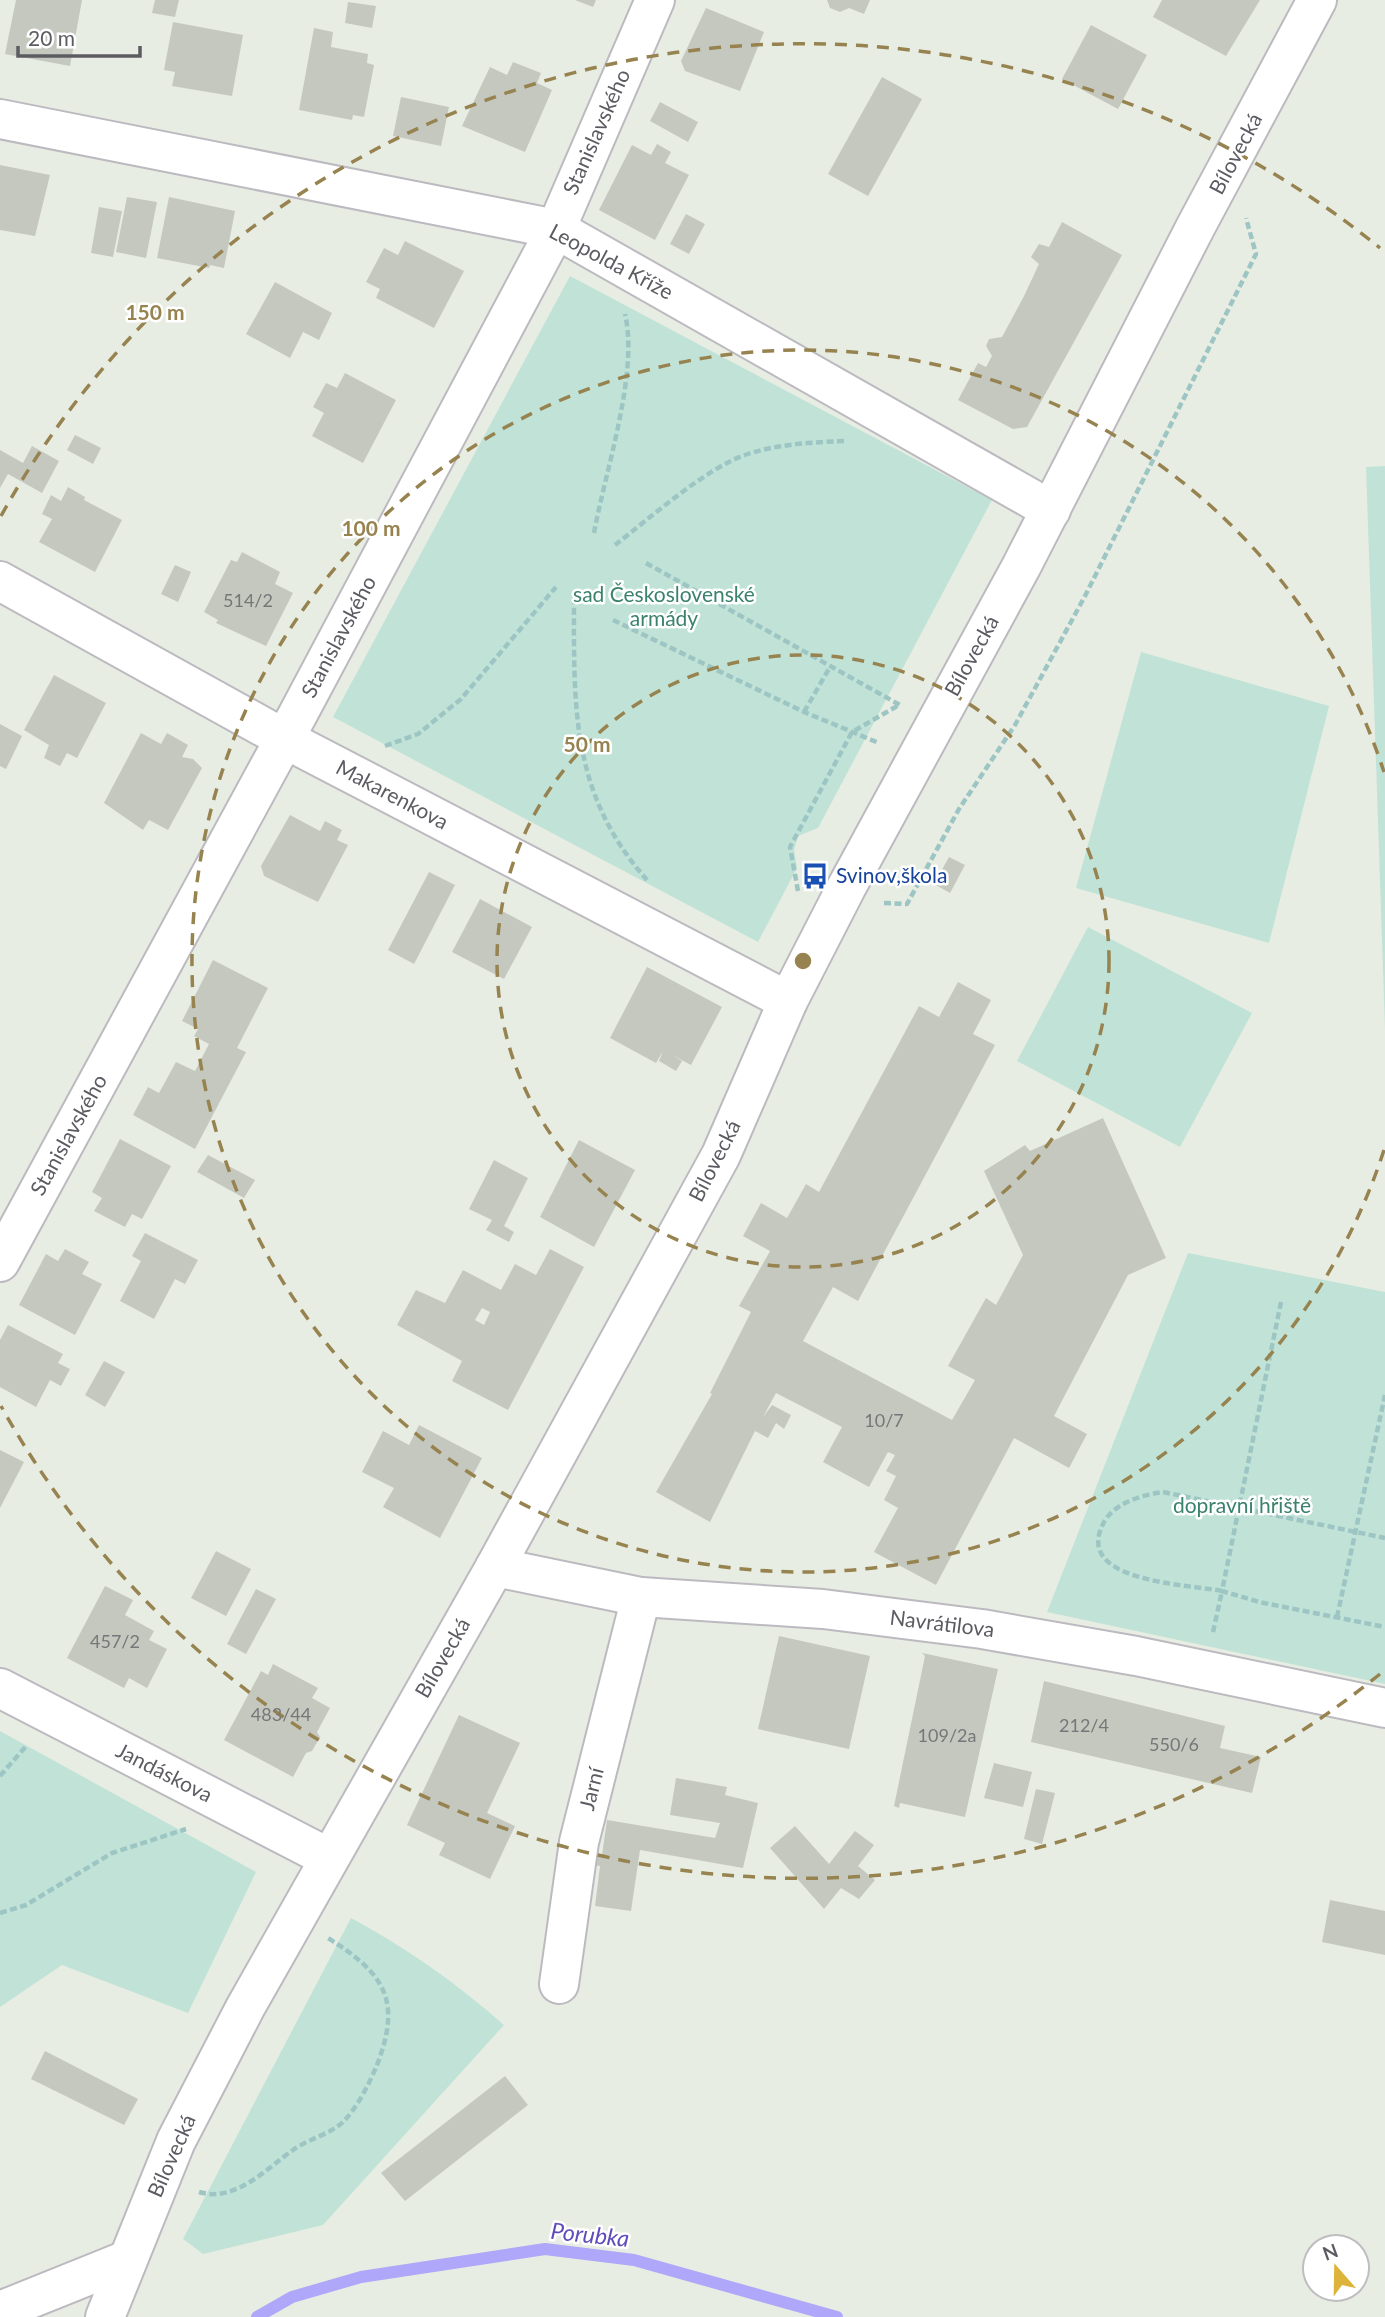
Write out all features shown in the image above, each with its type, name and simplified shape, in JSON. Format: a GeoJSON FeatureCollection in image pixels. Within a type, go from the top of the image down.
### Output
{"type":"FeatureCollection","features":[{"type":"Feature","properties":{"kind":"street","name":"Stanislavského"},"geometry":{"type":"LineString","coordinates":[[0,1262],[285,739],[555,229],[655,0]]}},
{"type":"Feature","properties":{"kind":"street","name":"Bílovecká"},"geometry":{"type":"LineString","coordinates":[[105,2317],[176,2141],[329,1858],[495,1567],[721,1155],[788,1001],[841,898],[1051,510],[1196,226],[1317,0]]}},
{"type":"Feature","properties":{"kind":"street","name":"Leopolda Kříže"},"geometry":{"type":"LineString","coordinates":[[0,119],[555,229],[1051,510]]}},
{"type":"Feature","properties":{"kind":"street","name":"Makarenkova"},"geometry":{"type":"LineString","coordinates":[[0,581],[285,739],[788,1001]]}},
{"type":"Feature","properties":{"kind":"street","name":"Navrátilova"},"geometry":{"type":"LineString","coordinates":[[495,1567],[641,1597],[823,1609],[982,1629],[1136,1656],[1385,1707]]}},
{"type":"Feature","properties":{"kind":"street","name":"Jarní"},"geometry":{"type":"LineString","coordinates":[[559,1984],[579,1842],[641,1597]]}},
{"type":"Feature","properties":{"kind":"street","name":"Jandáskova"},"geometry":{"type":"LineString","coordinates":[[0,1688],[329,1858]]}},
{"type":"Feature","properties":{"kind":"street"},"geometry":{"type":"LineString","coordinates":[[0,2311],[127,2260]]}},
{"type":"Feature","properties":{"kind":"path"},"geometry":{"type":"LineString","coordinates":[[841,898],[907,904],[959,809],[1015,725],[1085,596],[1256,254],[1244,211]]}},
{"type":"Feature","properties":{"kind":"path"},"geometry":{"type":"LineString","coordinates":[[594,533],[621,418],[628,349],[624,307]]}},
{"type":"Feature","properties":{"kind":"path"},"geometry":{"type":"LineString","coordinates":[[615,545],[702,480],[743,455],[804,443],[856,441]]}},
{"type":"Feature","properties":{"kind":"path"},"geometry":{"type":"LineString","coordinates":[[646,563],[900,705],[852,732],[790,847],[799,897]]}},
{"type":"Feature","properties":{"kind":"path"},"geometry":{"type":"LineString","coordinates":[[382,747],[418,734],[461,699],[556,587]]}},
{"type":"Feature","properties":{"kind":"path"},"geometry":{"type":"LineString","coordinates":[[574,597],[576,725],[590,787],[613,834],[651,884]]}},
{"type":"Feature","properties":{"kind":"path"},"geometry":{"type":"LineString","coordinates":[[613,620],[804,712],[879,743]]}},
{"type":"Feature","properties":{"kind":"path"},"geometry":{"type":"LineString","coordinates":[[804,712],[830,667]]}},
{"type":"Feature","properties":{"kind":"path"},"geometry":{"type":"LineString","coordinates":[[1211,1641],[1281,1302]]}},
{"type":"Feature","properties":{"kind":"path"},"geometry":{"type":"LineString","coordinates":[[1337,1618],[1385,1395]]}},
{"type":"Feature","properties":{"kind":"path"},"geometry":{"type":"LineString","coordinates":[[1385,1538],[1163,1492],[1145,1495],[1109,1513],[1097,1539],[1100,1555],[1117,1570],[1385,1627]]}},
{"type":"Feature","properties":{"kind":"path"},"geometry":{"type":"LineString","coordinates":[[0,1913],[26,1905],[112,1853],[241,1812]]}},
{"type":"Feature","properties":{"kind":"path"},"geometry":{"type":"LineString","coordinates":[[195,2191],[206,2194],[237,2189],[256,2178],[294,2149],[343,2122],[371,2081],[389,2034],[389,2004],[373,1973],[353,1953],[325,1935]]}},
{"type":"Feature","properties":{"kind":"green space","name":"sad Československé armády"},"geometry":{"type":"Polygon","coordinates":[[[570,276],[992,500],[818,828],[798,836],[794,850],[797,868],[758,942],[333,717],[570,276]]]}},
{"type":"Feature","properties":{"kind":"green space"},"geometry":{"type":"Polygon","coordinates":[[[1385,466],[1385,1029],[1366,467],[1385,466]]]}},
{"type":"Feature","properties":{"kind":"green space"},"geometry":{"type":"Polygon","coordinates":[[[1141,652],[1329,706],[1269,943],[1076,888],[1141,652]]]}},
{"type":"Feature","properties":{"kind":"green space"},"geometry":{"type":"Polygon","coordinates":[[[1088,927],[1252,1013],[1180,1147],[1017,1061],[1088,927]]]}},
{"type":"Feature","properties":{"kind":"green space","name":"dopravní hřiště"},"geometry":{"type":"Polygon","coordinates":[[[1188,1253],[1385,1292],[1385,1684],[1047,1612],[1188,1253]]]}},
{"type":"Feature","properties":{"kind":"green space"},"geometry":{"type":"Polygon","coordinates":[[[0,1731],[256,1872],[188,2013],[62,1965],[0,2007],[0,1731]]]}},
{"type":"Feature","properties":{"kind":"green space"},"geometry":{"type":"Polygon","coordinates":[[[351,1918],[430,1967],[504,2025],[323,2225],[203,2254],[183,2239],[351,1918]]]}},
{"type":"Feature","properties":{"kind":"building"},"geometry":{"type":"Polygon","coordinates":[[[16,0],[82,0],[70,66],[5,54],[16,0]]]}},
{"type":"Feature","properties":{"kind":"building"},"geometry":{"type":"Polygon","coordinates":[[[155,0],[179,0],[175,17],[152,13],[155,0]]]}},
{"type":"Feature","properties":{"kind":"building"},"geometry":{"type":"Polygon","coordinates":[[[575,0],[596,0],[593,7],[575,0]]]}},
{"type":"Feature","properties":{"kind":"building"},"geometry":{"type":"Polygon","coordinates":[[[827,0],[870,0],[864,14],[849,8],[840,12],[830,8],[827,0]]]}},
{"type":"Feature","properties":{"kind":"building"},"geometry":{"type":"Polygon","coordinates":[[[1162,0],[1260,0],[1226,56],[1153,17],[1162,0]]]}},
{"type":"Feature","properties":{"kind":"building"},"geometry":{"type":"Polygon","coordinates":[[[348,2],[376,6],[372,28],[345,23],[348,2]]]}},
{"type":"Feature","properties":{"kind":"building"},"geometry":{"type":"Polygon","coordinates":[[[706,8],[764,32],[740,91],[685,71],[681,61],[706,8]]]}},
{"type":"Feature","properties":{"kind":"building"},"geometry":{"type":"Polygon","coordinates":[[[173,22],[243,35],[232,96],[172,86],[175,72],[164,70],[173,22]]]}},
{"type":"Feature","properties":{"kind":"building"},"geometry":{"type":"Polygon","coordinates":[[[1091,25],[1147,55],[1118,109],[1062,79],[1091,25]]]}},
{"type":"Feature","properties":{"kind":"building"},"geometry":{"type":"Polygon","coordinates":[[[314,28],[333,32],[331,47],[368,54],[367,63],[374,65],[364,117],[353,115],[352,120],[299,110],[314,28]]]}},
{"type":"Feature","properties":{"kind":"building"},"geometry":{"type":"Polygon","coordinates":[[[513,62],[541,73],[537,83],[552,90],[525,152],[462,126],[490,67],[507,75],[513,62]]]}},
{"type":"Feature","properties":{"kind":"building"},"geometry":{"type":"Polygon","coordinates":[[[882,77],[922,99],[868,196],[828,174],[882,77]]]}},
{"type":"Feature","properties":{"kind":"building"},"geometry":{"type":"Polygon","coordinates":[[[401,97],[449,107],[441,146],[393,136],[401,97]]]}},
{"type":"Feature","properties":{"kind":"building"},"geometry":{"type":"Polygon","coordinates":[[[660,102],[698,122],[688,142],[650,121],[660,102]]]}},
{"type":"Feature","properties":{"kind":"building"},"geometry":{"type":"Polygon","coordinates":[[[657,144],[671,152],[665,163],[689,175],[655,240],[599,210],[632,145],[651,155],[657,144]]]}},
{"type":"Feature","properties":{"kind":"building"},"geometry":{"type":"Polygon","coordinates":[[[0,165],[50,175],[35,236],[0,230],[0,165]]]}},
{"type":"Feature","properties":{"kind":"building"},"geometry":{"type":"Polygon","coordinates":[[[127,197],[157,202],[146,258],[116,252],[127,197]]]}},
{"type":"Feature","properties":{"kind":"building"},"geometry":{"type":"Polygon","coordinates":[[[169,197],[235,211],[224,268],[210,265],[209,268],[157,258],[169,197]]]}},
{"type":"Feature","properties":{"kind":"building"},"geometry":{"type":"Polygon","coordinates":[[[99,207],[122,211],[113,257],[91,253],[99,207]]]}},
{"type":"Feature","properties":{"kind":"building"},"geometry":{"type":"Polygon","coordinates":[[[686,214],[705,224],[689,254],[670,244],[686,214]]]}},
{"type":"Feature","properties":{"kind":"building"},"geometry":{"type":"Polygon","coordinates":[[[1062,222],[1122,255],[1027,427],[1013,429],[958,400],[978,363],[986,367],[992,356],[986,346],[989,339],[1002,337],[1024,296],[1039,264],[1031,257],[1039,244],[1049,247],[1062,222]]]}},
{"type":"Feature","properties":{"kind":"building"},"geometry":{"type":"Polygon","coordinates":[[[405,241],[464,271],[434,328],[376,298],[380,289],[366,282],[384,248],[398,255],[405,241]]]}},
{"type":"Feature","properties":{"kind":"building"},"geometry":{"type":"Polygon","coordinates":[[[275,282],[332,313],[319,340],[303,332],[290,358],[246,334],[275,282]]]}},
{"type":"Feature","properties":{"kind":"building"},"geometry":{"type":"Polygon","coordinates":[[[345,373],[396,400],[363,463],[312,436],[324,413],[313,407],[326,383],[337,388],[345,373]]]}},
{"type":"Feature","properties":{"kind":"building"},"geometry":{"type":"Polygon","coordinates":[[[75,435],[101,448],[93,464],[67,450],[75,435]]]}},
{"type":"Feature","properties":{"kind":"building"},"geometry":{"type":"Polygon","coordinates":[[[32,446],[59,461],[42,493],[8,474],[0,488],[0,450],[23,463],[32,446]]]}},
{"type":"Feature","properties":{"kind":"building"},"geometry":{"type":"Polygon","coordinates":[[[68,487],[85,497],[84,500],[122,520],[95,572],[39,542],[52,519],[42,514],[51,495],[61,501],[68,487]]]}},
{"type":"Feature","properties":{"kind":"building"},"geometry":{"type":"Polygon","coordinates":[[[242,552],[280,572],[275,584],[293,593],[266,646],[216,623],[218,620],[204,612],[231,560],[237,562],[242,552]]]}},
{"type":"Feature","properties":{"kind":"building"},"geometry":{"type":"Polygon","coordinates":[[[175,565],[191,572],[178,602],[161,594],[175,565]]]}},
{"type":"Feature","properties":{"kind":"building"},"geometry":{"type":"Polygon","coordinates":[[[54,675],[106,703],[77,758],[67,753],[60,766],[44,758],[49,745],[24,730],[54,675]]]}},
{"type":"Feature","properties":{"kind":"building"},"geometry":{"type":"Polygon","coordinates":[[[0,724],[22,736],[6,769],[0,766],[0,724]]]}},
{"type":"Feature","properties":{"kind":"building"},"geometry":{"type":"Polygon","coordinates":[[[141,733],[161,744],[167,733],[188,745],[182,757],[193,759],[202,768],[168,830],[149,820],[143,830],[104,803],[141,733]]]}},
{"type":"Feature","properties":{"kind":"building"},"geometry":{"type":"Polygon","coordinates":[[[290,815],[320,831],[325,821],[342,830],[337,840],[348,845],[318,902],[264,876],[261,866],[290,815]]]}},
{"type":"Feature","properties":{"kind":"building"},"geometry":{"type":"Polygon","coordinates":[[[949,857],[965,865],[950,893],[934,884],[949,857]]]}},
{"type":"Feature","properties":{"kind":"building"},"geometry":{"type":"Polygon","coordinates":[[[429,872],[455,885],[414,964],[388,950],[429,872]]]}},
{"type":"Feature","properties":{"kind":"building"},"geometry":{"type":"Polygon","coordinates":[[[480,899],[532,927],[504,979],[452,952],[480,899]]]}},
{"type":"Feature","properties":{"kind":"building"},"geometry":{"type":"Polygon","coordinates":[[[213,960],[268,988],[237,1048],[246,1052],[195,1149],[133,1115],[148,1087],[159,1093],[176,1062],[195,1071],[209,1044],[194,1036],[198,1029],[182,1021],[213,960]]]}},
{"type":"Feature","properties":{"kind":"building"},"geometry":{"type":"Polygon","coordinates":[[[647,967],[722,1007],[691,1065],[672,1055],[682,1061],[676,1071],[659,1061],[663,1051],[656,1063],[610,1038],[647,967]]]}},
{"type":"Feature","properties":{"kind":"building"},"geometry":{"type":"Polygon","coordinates":[[[958,982],[991,1000],[973,1034],[995,1045],[858,1301],[833,1287],[803,1341],[952,1420],[975,1380],[948,1366],[986,1298],[996,1305],[1023,1255],[984,1171],[1025,1145],[1030,1151],[1103,1118],[1166,1258],[1128,1275],[1054,1416],[1087,1434],[1069,1468],[1014,1438],[936,1585],[874,1552],[898,1508],[884,1500],[896,1476],[886,1471],[895,1455],[888,1452],[869,1487],[823,1462],[842,1427],[776,1393],[763,1417],[772,1405],[791,1415],[784,1429],[776,1423],[768,1438],[755,1431],[710,1522],[656,1492],[712,1394],[710,1393],[751,1312],[739,1306],[770,1251],[743,1236],[761,1203],[787,1218],[806,1184],[819,1192],[919,1006],[939,1017],[958,982]]]}},
{"type":"Feature","properties":{"kind":"building"},"geometry":{"type":"Polygon","coordinates":[[[120,1139],[171,1166],[142,1219],[132,1214],[125,1227],[94,1211],[102,1198],[92,1192],[120,1139]]]}},
{"type":"Feature","properties":{"kind":"building"},"geometry":{"type":"Polygon","coordinates":[[[579,1140],[635,1170],[594,1247],[540,1217],[579,1140]]]}},
{"type":"Feature","properties":{"kind":"building"},"geometry":{"type":"Polygon","coordinates":[[[208,1155],[255,1180],[244,1198],[197,1172],[208,1155]]]}},
{"type":"Feature","properties":{"kind":"building"},"geometry":{"type":"Polygon","coordinates":[[[494,1160],[528,1178],[504,1226],[514,1232],[509,1242],[486,1230],[492,1220],[469,1209],[494,1160]]]}},
{"type":"Feature","properties":{"kind":"building"},"geometry":{"type":"Polygon","coordinates":[[[145,1233],[198,1260],[185,1284],[175,1279],[154,1319],[120,1301],[141,1261],[132,1256],[145,1233]]]}},
{"type":"Feature","properties":{"kind":"building"},"geometry":{"type":"Polygon","coordinates":[[[65,1249],[89,1262],[82,1274],[102,1284],[75,1335],[19,1305],[46,1254],[58,1261],[65,1249]]]}},
{"type":"Feature","properties":{"kind":"building"},"geometry":{"type":"Polygon","coordinates":[[[550,1249],[584,1267],[508,1410],[452,1381],[462,1361],[397,1325],[416,1290],[445,1303],[463,1270],[501,1290],[515,1264],[536,1275],[550,1249]],[[482,1308],[475,1320],[484,1325],[490,1312],[482,1308]]]}},
{"type":"Feature","properties":{"kind":"building"},"geometry":{"type":"Polygon","coordinates":[[[8,1325],[63,1354],[58,1363],[70,1369],[61,1386],[50,1380],[36,1407],[0,1387],[0,1340],[8,1325]]]}},
{"type":"Feature","properties":{"kind":"building"},"geometry":{"type":"Polygon","coordinates":[[[104,1361],[125,1372],[105,1407],[85,1395],[104,1361]]]}},
{"type":"Feature","properties":{"kind":"building"},"geometry":{"type":"Polygon","coordinates":[[[419,1425],[482,1458],[440,1538],[383,1507],[394,1488],[362,1472],[383,1431],[409,1445],[419,1425]]]}},
{"type":"Feature","properties":{"kind":"building"},"geometry":{"type":"Polygon","coordinates":[[[0,1450],[24,1462],[0,1508],[0,1450]]]}},
{"type":"Feature","properties":{"kind":"building"},"geometry":{"type":"Polygon","coordinates":[[[216,1551],[251,1569],[226,1616],[191,1598],[216,1551]]]}},
{"type":"Feature","properties":{"kind":"building"},"geometry":{"type":"Polygon","coordinates":[[[105,1586],[133,1600],[125,1615],[154,1631],[149,1640],[167,1649],[147,1688],[129,1678],[124,1688],[67,1658],[105,1586]]]}},
{"type":"Feature","properties":{"kind":"building"},"geometry":{"type":"Polygon","coordinates":[[[256,1589],[276,1599],[246,1654],[227,1644],[256,1589]]]}},
{"type":"Feature","properties":{"kind":"building"},"geometry":{"type":"Polygon","coordinates":[[[779,1636],[870,1656],[849,1749],[758,1729],[779,1636]]]}},
{"type":"Feature","properties":{"kind":"building"},"geometry":{"type":"Polygon","coordinates":[[[922,1653],[998,1669],[965,1817],[900,1803],[899,1808],[894,1806],[925,1656],[922,1653]]]}},
{"type":"Feature","properties":{"kind":"building"},"geometry":{"type":"Polygon","coordinates":[[[273,1664],[318,1688],[312,1698],[330,1708],[317,1732],[320,1737],[312,1751],[306,1753],[293,1777],[224,1740],[261,1671],[268,1675],[273,1664]]]}},
{"type":"Feature","properties":{"kind":"building"},"geometry":{"type":"Polygon","coordinates":[[[1044,1681],[1225,1726],[1220,1748],[1261,1757],[1252,1793],[1031,1742],[1044,1681]]]}},
{"type":"Feature","properties":{"kind":"building"},"geometry":{"type":"Polygon","coordinates":[[[459,1715],[520,1743],[487,1813],[515,1826],[490,1879],[439,1855],[445,1843],[407,1825],[459,1715]]]}},
{"type":"Feature","properties":{"kind":"building"},"geometry":{"type":"Polygon","coordinates":[[[994,1763],[1032,1772],[1023,1807],[984,1798],[994,1763]]]}},
{"type":"Feature","properties":{"kind":"building"},"geometry":{"type":"Polygon","coordinates":[[[676,1778],[727,1787],[725,1795],[758,1803],[743,1868],[640,1850],[631,1911],[595,1906],[600,1866],[592,1865],[594,1853],[602,1855],[607,1820],[715,1838],[720,1823],[670,1815],[676,1778]]]}},
{"type":"Feature","properties":{"kind":"building"},"geometry":{"type":"Polygon","coordinates":[[[1036,1789],[1055,1793],[1042,1844],[1024,1839],[1036,1789]]]}},
{"type":"Feature","properties":{"kind":"building"},"geometry":{"type":"Polygon","coordinates":[[[795,1826],[829,1864],[855,1831],[874,1845],[858,1866],[875,1880],[859,1899],[841,1888],[824,1909],[770,1848],[795,1826]]]}},
{"type":"Feature","properties":{"kind":"building"},"geometry":{"type":"Polygon","coordinates":[[[1330,1900],[1385,1911],[1385,1955],[1322,1942],[1330,1900]]]}},
{"type":"Feature","properties":{"kind":"building"},"geometry":{"type":"Polygon","coordinates":[[[45,2051],[138,2099],[124,2125],[31,2079],[45,2051]]]}},
{"type":"Feature","properties":{"kind":"building"},"geometry":{"type":"Polygon","coordinates":[[[505,2076],[528,2105],[405,2201],[381,2173],[505,2076]]]}},
{"type":"Feature","properties":{"kind":"waterway","name":"Porubka"},"geometry":{"type":"LineString","coordinates":[[257,2317],[292,2297],[361,2277],[545,2249],[634,2260],[837,2317]]}},
{"type":"Feature","properties":{"kind":"place","name":"Svinov,škola"},"geometry":{"type":"Point","coordinates":[815,876]}}]}
